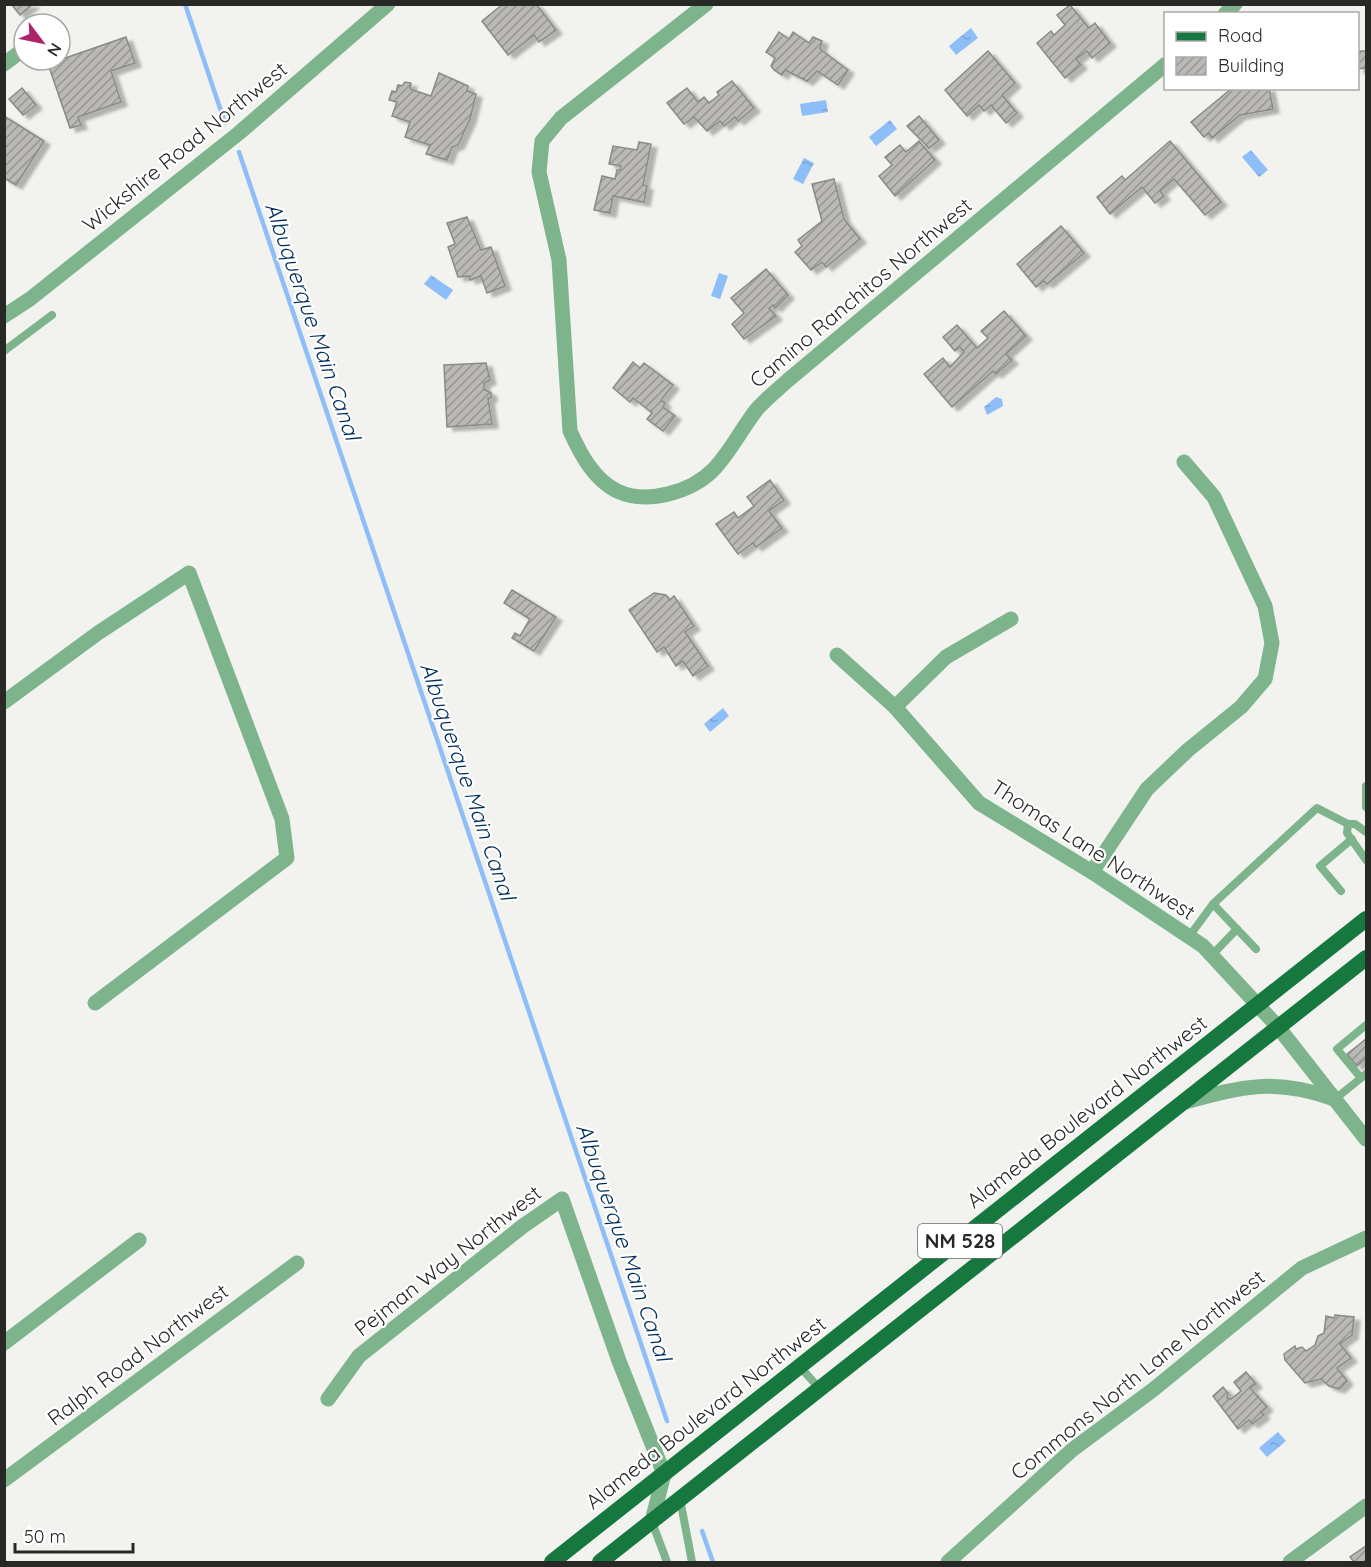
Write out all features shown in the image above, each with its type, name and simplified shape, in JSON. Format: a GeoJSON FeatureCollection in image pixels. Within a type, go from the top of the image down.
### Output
{"type":"FeatureCollection","features":[{"type":"Feature","properties":{"kind":"main road","name":"Alameda Boulevard Northwest"},"geometry":{"type":"LineString","coordinates":[[552,1563],[1366,919]]}},
{"type":"Feature","properties":{"kind":"main road","name":"NM 528"},"geometry":{"type":"LineString","coordinates":[[600,1563],[1366,958]]}},
{"type":"Feature","properties":{"kind":"street","name":"Wickshire Road Northwest"},"geometry":{"type":"LineString","coordinates":[[4,316],[30,299],[239,133],[388,4]]}},
{"type":"Feature","properties":{"kind":"street","name":"Camino Ranchitos Northwest"},"geometry":{"type":"LineString","coordinates":[[706,4],[561,118],[542,141],[539,172],[559,260],[570,431],[580,455],[598,477],[617,491],[641,495],[663,495],[692,485],[714,469],[759,408],[787,381],[1164,66]]}},
{"type":"Feature","properties":{"kind":"street"},"geometry":{"type":"LineString","coordinates":[[1092,872],[1146,789],[1188,750],[1241,707],[1265,679],[1272,643],[1265,606],[1214,497],[1184,462]]}},
{"type":"Feature","properties":{"kind":"street"},"geometry":{"type":"LineString","coordinates":[[4,702],[98,633],[189,573],[282,819],[287,858],[96,1003]]}},
{"type":"Feature","properties":{"kind":"street"},"geometry":{"type":"LineString","coordinates":[[895,707],[946,657],[1011,620]]}},
{"type":"Feature","properties":{"kind":"street","name":"Thomas Lane Northwest"},"geometry":{"type":"LineString","coordinates":[[837,655],[895,707],[979,803],[1092,872],[1212,955],[1278,1027],[1366,1139]]}},
{"type":"Feature","properties":{"kind":"street"},"geometry":{"type":"LineString","coordinates":[[1182,1103],[1252,1085],[1303,1088],[1335,1099]]}},
{"type":"Feature","properties":{"kind":"street","name":"Pejman Way Northwest"},"geometry":{"type":"LineString","coordinates":[[328,1400],[359,1356],[523,1226],[562,1199],[619,1361],[664,1474]]}},
{"type":"Feature","properties":{"kind":"street","name":"Commons North Lane Northwest"},"geometry":{"type":"LineString","coordinates":[[948,1563],[1072,1450],[1154,1389],[1302,1268],[1366,1238]]}},
{"type":"Feature","properties":{"kind":"street"},"geometry":{"type":"LineString","coordinates":[[4,1343],[139,1240]]}},
{"type":"Feature","properties":{"kind":"street","name":"Ralph Road Northwest"},"geometry":{"type":"LineString","coordinates":[[4,1480],[297,1263]]}},
{"type":"Feature","properties":{"kind":"street"},"geometry":{"type":"LineString","coordinates":[[652,1521],[664,1474]]}},
{"type":"Feature","properties":{"kind":"street"},"geometry":{"type":"LineString","coordinates":[[1290,1563],[1366,1506]]}},
{"type":"Feature","properties":{"kind":"lane"},"geometry":{"type":"LineString","coordinates":[[4,351],[52,315]]}},
{"type":"Feature","properties":{"kind":"lane"},"geometry":{"type":"LineString","coordinates":[[1366,786],[1366,807]]}},
{"type":"Feature","properties":{"kind":"lane"},"geometry":{"type":"LineString","coordinates":[[1188,938],[1213,904],[1317,808],[1348,824],[1355,824],[1366,832]]}},
{"type":"Feature","properties":{"kind":"lane"},"geometry":{"type":"LineString","coordinates":[[1348,824],[1347,833],[1366,860]]}},
{"type":"Feature","properties":{"kind":"lane"},"geometry":{"type":"LineString","coordinates":[[1341,891],[1320,866],[1352,839]]}},
{"type":"Feature","properties":{"kind":"lane"},"geometry":{"type":"LineString","coordinates":[[1213,904],[1256,949]]}},
{"type":"Feature","properties":{"kind":"lane"},"geometry":{"type":"LineString","coordinates":[[1212,955],[1237,929]]}},
{"type":"Feature","properties":{"kind":"lane"},"geometry":{"type":"LineString","coordinates":[[1335,1099],[1364,1076],[1337,1049],[1366,1025]]}},
{"type":"Feature","properties":{"kind":"lane"},"geometry":{"type":"LineString","coordinates":[[800,1367],[820,1389]]}},
{"type":"Feature","properties":{"kind":"lane"},"geometry":{"type":"LineString","coordinates":[[680,1499],[692,1563]]}},
{"type":"Feature","properties":{"kind":"lane"},"geometry":{"type":"LineString","coordinates":[[652,1521],[667,1563]]}},
{"type":"Feature","properties":{"kind":"water"},"geometry":{"type":"Polygon","coordinates":[[[971,28],[978,38],[956,55],[949,46],[971,28]]]}},
{"type":"Feature","properties":{"kind":"water"},"geometry":{"type":"Polygon","coordinates":[[[826,100],[828,112],[802,116],[800,104],[826,100]]]}},
{"type":"Feature","properties":{"kind":"water"},"geometry":{"type":"Polygon","coordinates":[[[890,120],[897,129],[876,146],[869,137],[890,120]]]}},
{"type":"Feature","properties":{"kind":"water"},"geometry":{"type":"Polygon","coordinates":[[[1251,150],[1268,170],[1259,177],[1242,157],[1251,150]]]}},
{"type":"Feature","properties":{"kind":"water"},"geometry":{"type":"Polygon","coordinates":[[[804,158],[814,163],[803,184],[793,179],[804,158]]]}},
{"type":"Feature","properties":{"kind":"water"},"geometry":{"type":"Polygon","coordinates":[[[719,273],[728,276],[720,299],[711,296],[719,273]]]}},
{"type":"Feature","properties":{"kind":"water"},"geometry":{"type":"Polygon","coordinates":[[[431,275],[453,290],[446,300],[424,284],[431,275]]]}},
{"type":"Feature","properties":{"kind":"water"},"geometry":{"type":"Polygon","coordinates":[[[996,397],[1002,399],[1003,406],[987,415],[984,407],[996,397]]]}},
{"type":"Feature","properties":{"kind":"water"},"geometry":{"type":"Polygon","coordinates":[[[723,708],[729,716],[710,732],[704,724],[723,708]]]}},
{"type":"Feature","properties":{"kind":"water"},"geometry":{"type":"Polygon","coordinates":[[[1278,1432],[1286,1441],[1267,1457],[1259,1448],[1278,1432]]]}},
{"type":"Feature","properties":{"kind":"building"},"geometry":{"type":"Polygon","coordinates":[[[11,4],[33,4],[24,12],[18,12],[11,4]]]}},
{"type":"Feature","properties":{"kind":"building"},"geometry":{"type":"Polygon","coordinates":[[[503,4],[536,4],[556,30],[539,42],[534,35],[508,55],[482,21],[503,4]]]}},
{"type":"Feature","properties":{"kind":"building"},"geometry":{"type":"Polygon","coordinates":[[[1070,5],[1089,28],[1095,23],[1110,43],[1092,58],[1087,51],[1076,59],[1081,65],[1065,78],[1037,43],[1051,31],[1054,35],[1065,25],[1057,15],[1070,5]]]}},
{"type":"Feature","properties":{"kind":"building"},"geometry":{"type":"Polygon","coordinates":[[[779,32],[789,39],[793,32],[809,43],[813,37],[822,41],[820,49],[848,70],[838,85],[817,71],[807,81],[785,70],[782,75],[774,70],[771,66],[775,58],[766,52],[779,32]]]}},
{"type":"Feature","properties":{"kind":"building"},"geometry":{"type":"Polygon","coordinates":[[[126,37],[135,63],[111,71],[121,102],[78,117],[81,125],[70,128],[51,72],[72,72],[72,56],[126,37]]]}},
{"type":"Feature","properties":{"kind":"building"},"geometry":{"type":"Polygon","coordinates":[[[988,51],[1015,83],[1002,95],[1017,113],[1006,123],[991,105],[984,111],[979,105],[967,116],[945,90],[988,51]]]}},
{"type":"Feature","properties":{"kind":"building"},"geometry":{"type":"Polygon","coordinates":[[[1359,51],[1366,51],[1366,68],[1359,69],[1359,51]]]}},
{"type":"Feature","properties":{"kind":"building"},"geometry":{"type":"Polygon","coordinates":[[[439,73],[468,86],[467,91],[476,94],[470,119],[458,145],[452,147],[447,160],[426,154],[430,145],[405,137],[410,122],[392,116],[397,102],[389,100],[392,91],[396,92],[398,85],[402,86],[405,82],[411,83],[410,89],[431,96],[439,73]]]}},
{"type":"Feature","properties":{"kind":"building"},"geometry":{"type":"Polygon","coordinates":[[[732,81],[754,108],[738,121],[735,117],[724,126],[720,121],[707,131],[694,117],[684,124],[667,103],[687,88],[698,102],[704,97],[709,103],[719,95],[717,92],[732,81]]]}},
{"type":"Feature","properties":{"kind":"building"},"geometry":{"type":"Polygon","coordinates":[[[22,88],[36,105],[23,115],[9,99],[22,88]]]}},
{"type":"Feature","properties":{"kind":"building"},"geometry":{"type":"Polygon","coordinates":[[[1230,90],[1269,90],[1273,109],[1240,115],[1212,138],[1209,133],[1204,137],[1191,122],[1230,90]]]}},
{"type":"Feature","properties":{"kind":"building"},"geometry":{"type":"Polygon","coordinates":[[[4,116],[44,141],[16,185],[4,178],[4,116]]]}},
{"type":"Feature","properties":{"kind":"building"},"geometry":{"type":"Polygon","coordinates":[[[919,116],[939,140],[929,148],[907,126],[919,116]]]}},
{"type":"Feature","properties":{"kind":"building"},"geometry":{"type":"Polygon","coordinates":[[[919,141],[935,160],[895,196],[879,176],[892,165],[885,157],[900,145],[906,152],[919,141]]]}},
{"type":"Feature","properties":{"kind":"building"},"geometry":{"type":"Polygon","coordinates":[[[1170,141],[1221,202],[1205,215],[1174,179],[1160,191],[1164,196],[1155,203],[1142,187],[1110,214],[1097,197],[1122,176],[1125,180],[1170,141]]]}},
{"type":"Feature","properties":{"kind":"building"},"geometry":{"type":"Polygon","coordinates":[[[639,142],[651,144],[643,185],[647,186],[644,202],[613,196],[610,213],[594,210],[602,176],[615,179],[617,170],[620,170],[621,166],[609,164],[613,146],[637,150],[639,142]]]}},
{"type":"Feature","properties":{"kind":"building"},"geometry":{"type":"Polygon","coordinates":[[[834,179],[844,219],[860,239],[826,267],[822,262],[811,270],[795,252],[802,246],[798,240],[822,221],[812,184],[834,179]]]}},
{"type":"Feature","properties":{"kind":"building"},"geometry":{"type":"Polygon","coordinates":[[[467,217],[481,250],[491,247],[505,286],[487,293],[481,276],[470,280],[469,276],[458,277],[448,247],[455,244],[447,223],[467,217]]]}},
{"type":"Feature","properties":{"kind":"building"},"geometry":{"type":"Polygon","coordinates":[[[1061,226],[1084,253],[1047,284],[1044,281],[1036,287],[1017,264],[1061,226]]]}},
{"type":"Feature","properties":{"kind":"building"},"geometry":{"type":"Polygon","coordinates":[[[766,269],[788,295],[775,308],[773,305],[769,308],[776,316],[744,339],[732,324],[744,313],[731,298],[766,269]]]}},
{"type":"Feature","properties":{"kind":"building"},"geometry":{"type":"Polygon","coordinates":[[[1004,311],[1026,336],[1006,354],[1012,360],[996,374],[993,371],[952,407],[924,374],[943,358],[950,367],[964,352],[960,347],[955,351],[943,337],[957,325],[977,348],[988,338],[981,331],[1004,311]]]}},
{"type":"Feature","properties":{"kind":"building"},"geometry":{"type":"Polygon","coordinates":[[[633,362],[640,368],[644,363],[673,385],[661,400],[665,403],[663,407],[675,416],[663,431],[647,419],[652,413],[633,398],[630,402],[613,388],[633,362]]]}},
{"type":"Feature","properties":{"kind":"building"},"geometry":{"type":"Polygon","coordinates":[[[486,363],[490,380],[484,383],[484,389],[491,393],[491,398],[488,398],[492,424],[447,427],[444,365],[486,363]]]}},
{"type":"Feature","properties":{"kind":"building"},"geometry":{"type":"Polygon","coordinates":[[[770,480],[784,500],[769,511],[782,528],[756,547],[753,543],[738,554],[716,524],[734,512],[738,518],[754,506],[747,497],[770,480]]]}},
{"type":"Feature","properties":{"kind":"building"},"geometry":{"type":"Polygon","coordinates":[[[512,590],[556,617],[534,651],[512,638],[515,633],[520,636],[530,619],[504,603],[512,590]]]}},
{"type":"Feature","properties":{"kind":"building"},"geometry":{"type":"Polygon","coordinates":[[[654,593],[666,595],[670,600],[674,596],[694,626],[685,632],[708,666],[693,676],[683,661],[676,666],[664,647],[657,652],[629,610],[654,593]]]}},
{"type":"Feature","properties":{"kind":"building"},"geometry":{"type":"Polygon","coordinates":[[[1366,1039],[1366,1058],[1357,1066],[1347,1054],[1366,1039]]]}},
{"type":"Feature","properties":{"kind":"building"},"geometry":{"type":"Polygon","coordinates":[[[1335,1315],[1354,1317],[1352,1335],[1340,1344],[1351,1358],[1337,1368],[1347,1381],[1339,1389],[1329,1386],[1321,1379],[1305,1383],[1285,1360],[1284,1354],[1295,1346],[1296,1349],[1302,1347],[1306,1351],[1315,1345],[1318,1336],[1324,1333],[1326,1316],[1334,1318],[1335,1315]]]}},
{"type":"Feature","properties":{"kind":"building"},"geometry":{"type":"Polygon","coordinates":[[[1246,1372],[1256,1384],[1250,1388],[1267,1407],[1261,1412],[1264,1415],[1252,1424],[1249,1420],[1238,1429],[1213,1396],[1223,1387],[1228,1393],[1227,1398],[1231,1399],[1241,1391],[1234,1382],[1246,1372]]]}},
{"type":"Feature","properties":{"kind":"building"},"geometry":{"type":"Polygon","coordinates":[[[1366,1546],[1366,1562],[1354,1562],[1350,1557],[1366,1546]]]}},
{"type":"Feature","properties":{"kind":"waterway","name":"Albuquerque Main Canal"},"geometry":{"type":"LineString","coordinates":[[185,4],[225,123]]}},
{"type":"Feature","properties":{"kind":"waterway","name":"Albuquerque Main Canal"},"geometry":{"type":"LineString","coordinates":[[239,152],[667,1421]]}},
{"type":"Feature","properties":{"kind":"waterway","name":"Albuquerque Main Canal"},"geometry":{"type":"LineString","coordinates":[[702,1531],[713,1562]]}}]}
